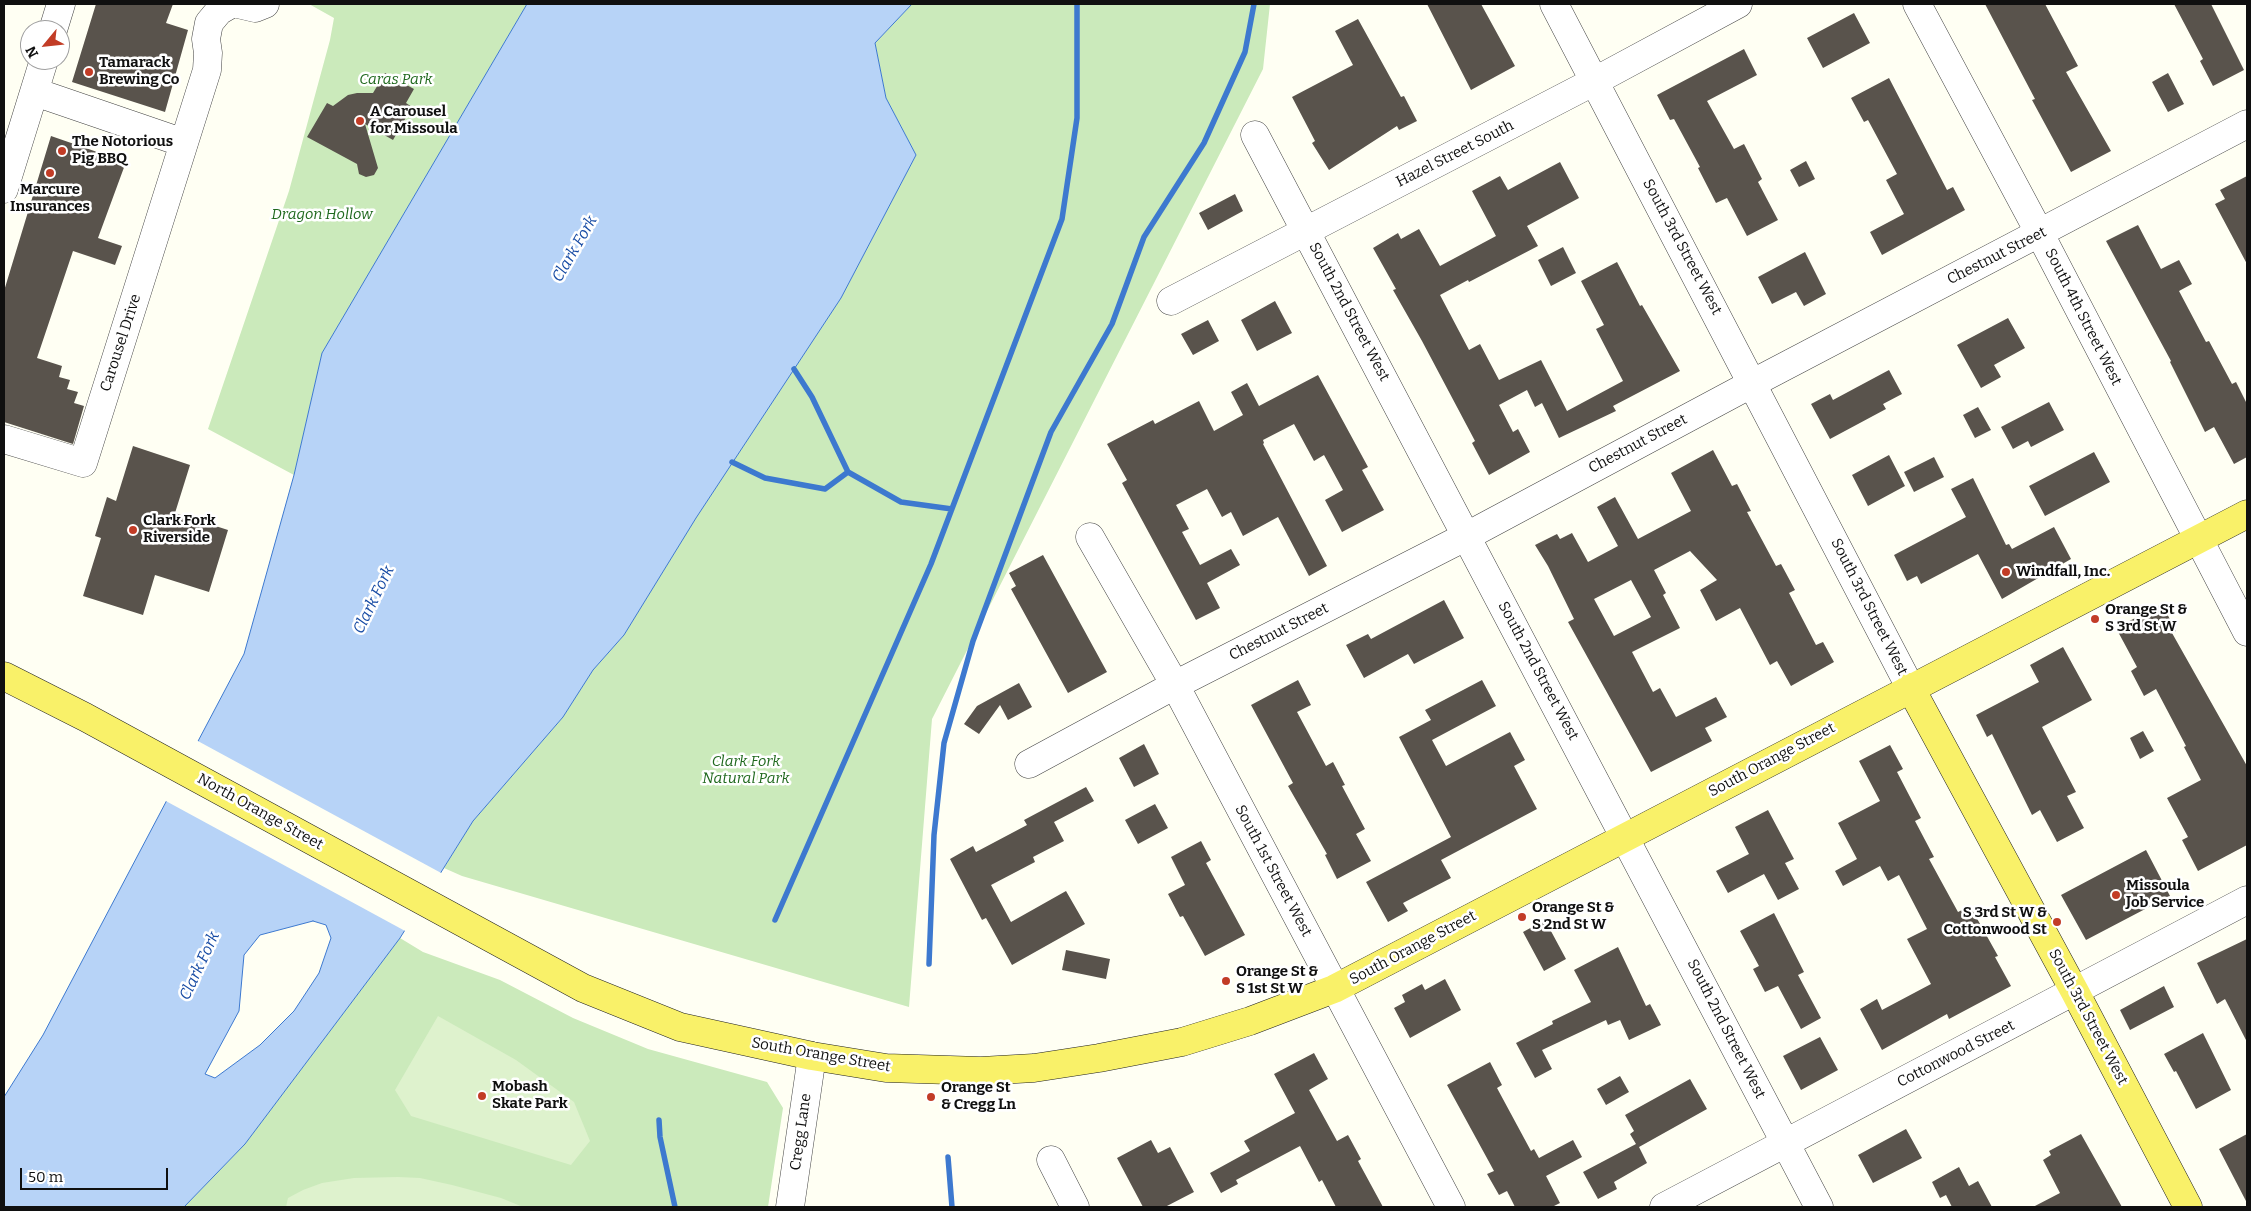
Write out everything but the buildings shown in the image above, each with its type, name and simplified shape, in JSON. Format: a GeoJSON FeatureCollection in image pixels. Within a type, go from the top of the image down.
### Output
{"type":"FeatureCollection","features":[{"type":"Feature","properties":{"kind":"main road","name":"South Orange Street"},"geometry":{"type":"LineString","coordinates":[[515,952],[583,988],[680,1027],[812,1056],[886,1068],[981,1071],[1034,1068],[1182,1042],[1250,1021],[1334,989],[1910,687],[2247,514]]}},
{"type":"Feature","properties":{"kind":"main road","name":"North Orange Street"},"geometry":{"type":"LineString","coordinates":[[4,676],[85,716],[515,952]]}},
{"type":"Feature","properties":{"kind":"main road","name":"South 3rd Street West"},"geometry":{"type":"LineString","coordinates":[[1910,687],[2075,992],[2188,1207]]}},
{"type":"Feature","properties":{"kind":"street"},"geometry":{"type":"LineString","coordinates":[[56,20],[61,4]]}},
{"type":"Feature","properties":{"kind":"street","name":"Carousel Drive"},"geometry":{"type":"LineString","coordinates":[[4,439],[83,463],[207,70],[208,53],[206,39],[209,23],[218,11],[231,4]]}},
{"type":"Feature","properties":{"kind":"street"},"geometry":{"type":"LineString","coordinates":[[238,4],[256,8],[265,4]]}},
{"type":"Feature","properties":{"kind":"street","name":"South 3rd Street West"},"geometry":{"type":"LineString","coordinates":[[1554,4],[1596,81],[1910,687]]}},
{"type":"Feature","properties":{"kind":"street","name":"Hazel Street South"},"geometry":{"type":"LineString","coordinates":[[1171,301],[1596,81],[1738,4]]}},
{"type":"Feature","properties":{"kind":"street","name":"South 4th Street West"},"geometry":{"type":"LineString","coordinates":[[1917,4],[2040,234],[2247,632]]}},
{"type":"Feature","properties":{"kind":"street"},"geometry":{"type":"LineString","coordinates":[[4,190],[41,70]]}},
{"type":"Feature","properties":{"kind":"street"},"geometry":{"type":"LineString","coordinates":[[35,92],[184,143]]}},
{"type":"Feature","properties":{"kind":"street","name":"Chestnut Street"},"geometry":{"type":"LineString","coordinates":[[1029,764],[1175,686],[1467,536],[1753,383],[2247,124]]}},
{"type":"Feature","properties":{"kind":"street","name":"South 2nd Street West"},"geometry":{"type":"LineString","coordinates":[[1255,135],[1626,836],[1819,1207]]}},
{"type":"Feature","properties":{"kind":"street","name":"South 1st Street West"},"geometry":{"type":"LineString","coordinates":[[1090,537],[1175,686],[1451,1207]]}},
{"type":"Feature","properties":{"kind":"street","name":"Cottonwood Street"},"geometry":{"type":"LineString","coordinates":[[1664,1207],[2247,900]]}},
{"type":"Feature","properties":{"kind":"street","name":"Cregg Lane"},"geometry":{"type":"LineString","coordinates":[[790,1207],[812,1056]]}},
{"type":"Feature","properties":{"kind":"street"},"geometry":{"type":"LineString","coordinates":[[1051,1160],[1075,1207]]}},
{"type":"Feature","properties":{"kind":"green space","name":"Caras Park"},"geometry":{"type":"Polygon","coordinates":[[[309,4],[527,4],[322,353],[294,475],[208,429],[289,191],[330,40],[334,18],[309,4]]]}},
{"type":"Feature","properties":{"kind":"green space","name":"Clark Fork Natural Park"},"geometry":{"type":"Polygon","coordinates":[[[912,4],[1270,4],[1263,69],[932,719],[909,1007],[462,876],[444,868],[473,821],[563,717],[593,670],[624,635],[696,518],[841,298],[916,155],[886,98],[875,43],[912,4]]]}},
{"type":"Feature","properties":{"kind":"green space"},"geometry":{"type":"Polygon","coordinates":[[[400,938],[423,952],[500,980],[573,1018],[648,1049],[767,1082],[783,1108],[768,1207],[184,1207],[245,1144],[400,938]]]}},
{"type":"Feature","properties":{"kind":"green space","name":"Mobash Skate Park"},"geometry":{"type":"Polygon","coordinates":[[[438,1016],[516,1060],[574,1102],[590,1141],[571,1165],[411,1116],[395,1090],[438,1016]]]}},
{"type":"Feature","properties":{"kind":"green space"},"geometry":{"type":"Polygon","coordinates":[[[354,1178],[420,1178],[452,1185],[501,1198],[523,1207],[286,1207],[288,1198],[322,1183],[354,1178]]]}},
{"type":"Feature","properties":{"kind":"water","name":"Clark Fork"},"geometry":{"type":"Polygon","coordinates":[[[527,4],[912,4],[875,43],[886,98],[916,155],[841,298],[696,518],[624,635],[593,670],[563,717],[473,821],[400,938],[245,1144],[184,1207],[4,1207],[4,1097],[43,1035],[244,654],[294,475],[322,353],[527,4]],[[313,921],[260,935],[244,955],[239,1011],[205,1074],[215,1078],[260,1045],[294,1011],[319,973],[331,938],[326,925],[313,921]]]}},
{"type":"Feature","properties":{"kind":"pier"},"geometry":{"type":"Polygon","coordinates":[[[196,740],[443,874],[407,932],[164,800],[196,740]]]}},
{"type":"Feature","properties":{"kind":"waterway"},"geometry":{"type":"LineString","coordinates":[[775,920],[931,564],[1062,219],[1077,118],[1077,4]]}},
{"type":"Feature","properties":{"kind":"waterway"},"geometry":{"type":"LineString","coordinates":[[929,964],[934,835],[944,743],[973,641],[1051,432],[1112,324],[1144,237],[1204,143],[1245,52],[1254,4]]}},
{"type":"Feature","properties":{"kind":"waterway"},"geometry":{"type":"LineString","coordinates":[[794,369],[812,397],[848,472],[901,502],[952,509]]}},
{"type":"Feature","properties":{"kind":"waterway"},"geometry":{"type":"LineString","coordinates":[[732,462],[765,478],[825,489],[848,472]]}},
{"type":"Feature","properties":{"kind":"waterway"},"geometry":{"type":"LineString","coordinates":[[659,1120],[660,1137],[675,1207]]}},
{"type":"Feature","properties":{"kind":"waterway"},"geometry":{"type":"LineString","coordinates":[[948,1157],[952,1207]]}},
{"type":"Feature","properties":{"kind":"place","name":"Tamarack Brewing Co"},"geometry":{"type":"Point","coordinates":[89,72]}},
{"type":"Feature","properties":{"kind":"place","name":"A Carousel for Missoula"},"geometry":{"type":"Point","coordinates":[360,121]}},
{"type":"Feature","properties":{"kind":"place","name":"The Notorious Pig BBQ"},"geometry":{"type":"Point","coordinates":[62,151]}},
{"type":"Feature","properties":{"kind":"place","name":"Marcure Insurances"},"geometry":{"type":"Point","coordinates":[50,173]}},
{"type":"Feature","properties":{"kind":"place","name":"Clark Fork Riverside"},"geometry":{"type":"Point","coordinates":[133,530]}},
{"type":"Feature","properties":{"kind":"place","name":"Windfall, Inc."},"geometry":{"type":"Point","coordinates":[2006,572]}},
{"type":"Feature","properties":{"kind":"place","name":"Orange St & S 3rd St W"},"geometry":{"type":"Point","coordinates":[2095,619]}},
{"type":"Feature","properties":{"kind":"place","name":"Missoula Job Service"},"geometry":{"type":"Point","coordinates":[2116,895]}},
{"type":"Feature","properties":{"kind":"place","name":"Orange St & S 2nd St W"},"geometry":{"type":"Point","coordinates":[1522,917]}},
{"type":"Feature","properties":{"kind":"place","name":"S 3rd St W & Cottonwood St"},"geometry":{"type":"Point","coordinates":[2057,922]}},
{"type":"Feature","properties":{"kind":"place","name":"Orange St & S 1st St W"},"geometry":{"type":"Point","coordinates":[1226,981]}},
{"type":"Feature","properties":{"kind":"place","name":"Mobash Skate Park"},"geometry":{"type":"Point","coordinates":[482,1096]}},
{"type":"Feature","properties":{"kind":"place","name":"Orange St & Cregg Ln"},"geometry":{"type":"Point","coordinates":[931,1097]}},
{"type":"Feature","properties":{"kind":"park label","name":"Dragon Hollow"},"geometry":{"type":"Point","coordinates":[322,215]}}]}
